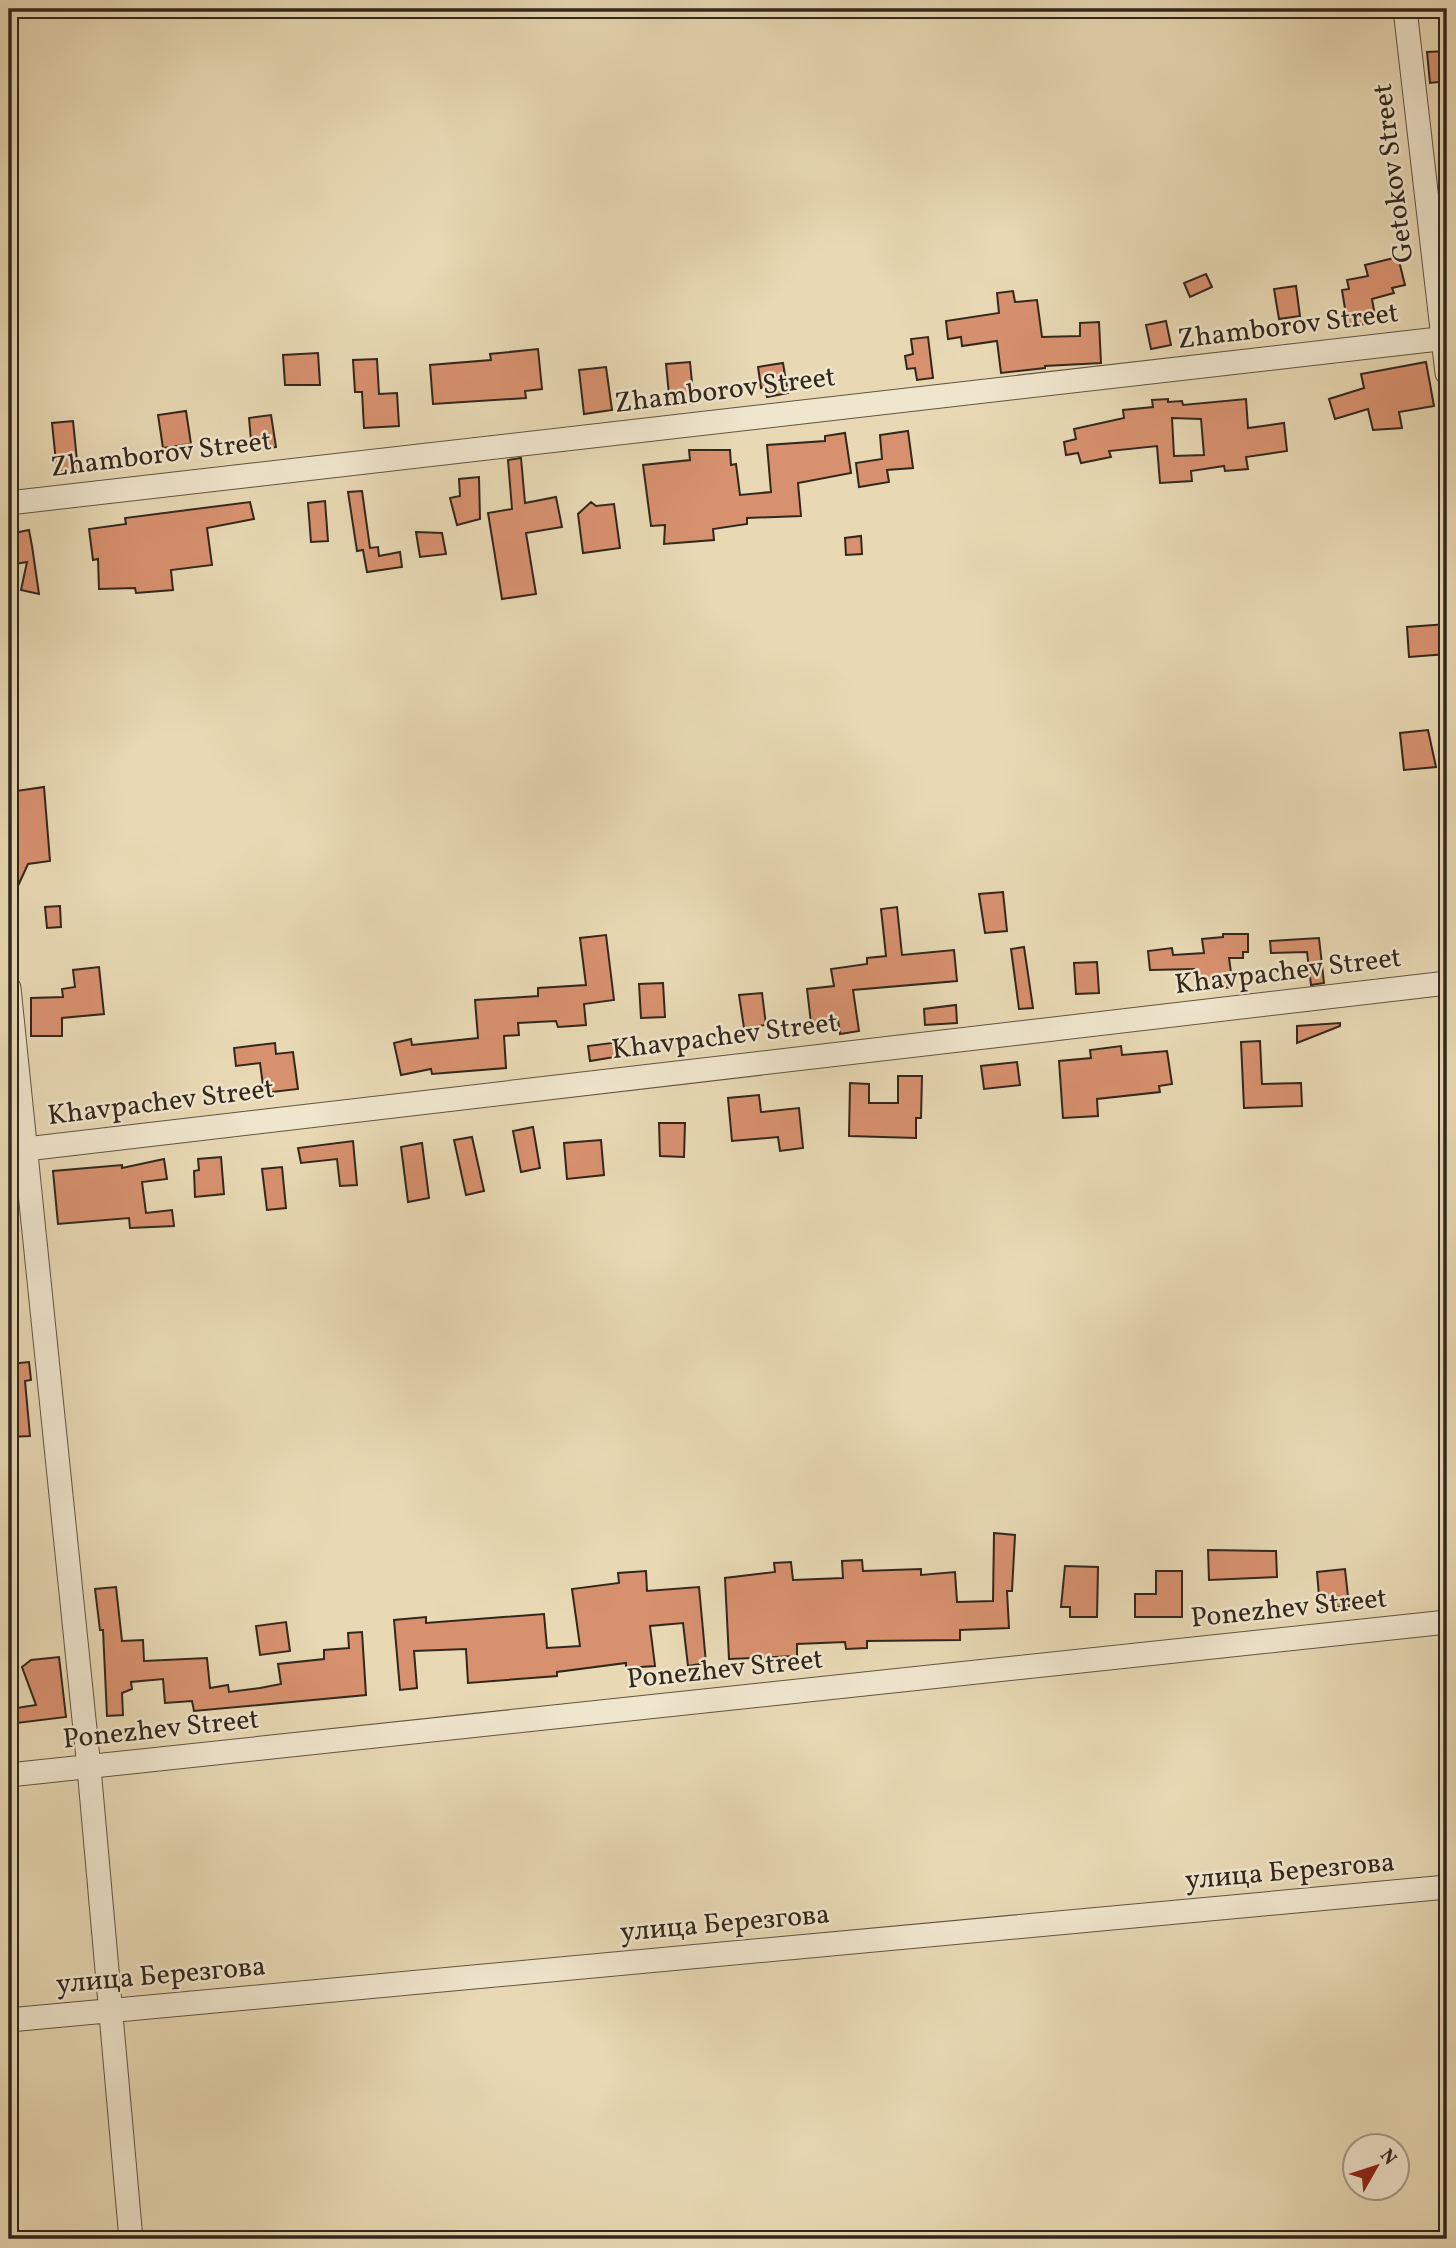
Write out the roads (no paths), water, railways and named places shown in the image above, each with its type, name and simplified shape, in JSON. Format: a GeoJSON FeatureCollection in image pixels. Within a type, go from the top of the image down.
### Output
{"type":"FeatureCollection","features":[{"type":"Feature","properties":{"kind":"street","name":"Getokov Street"},"geometry":{"type":"LineString","coordinates":[[1405,9],[1447,373]]}},
{"type":"Feature","properties":{"kind":"street","name":"Zhamborov Street"},"geometry":{"type":"LineString","coordinates":[[9,503],[1445,339]]}},
{"type":"Feature","properties":{"kind":"street","name":"Khavpachev Street"},"geometry":{"type":"LineString","coordinates":[[18,1150],[1447,983]]}},
{"type":"Feature","properties":{"kind":"street"},"geometry":{"type":"LineString","coordinates":[[9,988],[18,1150],[89,1768],[131,2239]]}},
{"type":"Feature","properties":{"kind":"street","name":"Ponezhev Street"},"geometry":{"type":"LineString","coordinates":[[9,1775],[1447,1622]]}},
{"type":"Feature","properties":{"kind":"street","name":"улица Березгова"},"geometry":{"type":"LineString","coordinates":[[9,2020],[1447,1887]]}}]}
